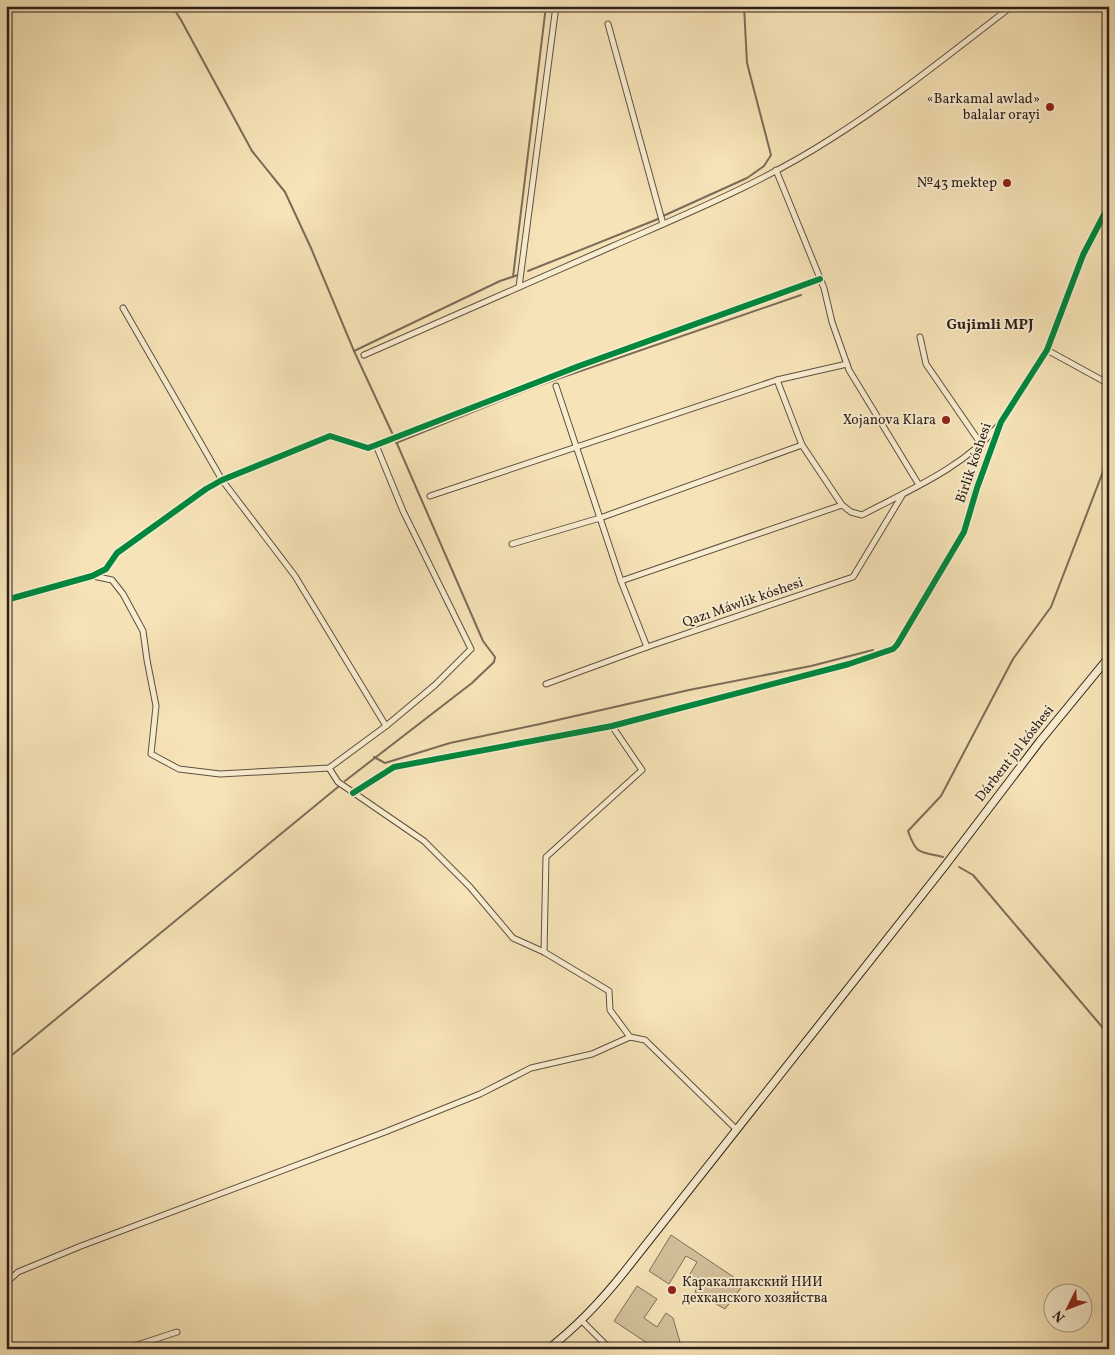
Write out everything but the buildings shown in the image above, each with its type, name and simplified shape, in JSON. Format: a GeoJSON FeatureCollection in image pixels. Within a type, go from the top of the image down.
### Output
{"type":"FeatureCollection","features":[{"type":"Feature","properties":{"kind":"main road","name":"Dárbent jol kóshesi"},"geometry":{"type":"LineString","coordinates":[[548,1349],[599,1304],[736,1129],[784,1072],[1040,741],[1109,657]]}},
{"type":"Feature","properties":{"kind":"street"},"geometry":{"type":"LineString","coordinates":[[519,287],[556,6]]}},
{"type":"Feature","properties":{"kind":"street"},"geometry":{"type":"LineString","coordinates":[[364,355],[705,206],[776,170],[828,141],[860,119],[942,60],[1012,6]]}},
{"type":"Feature","properties":{"kind":"street"},"geometry":{"type":"LineString","coordinates":[[608,24],[663,224]]}},
{"type":"Feature","properties":{"kind":"street"},"geometry":{"type":"LineString","coordinates":[[776,170],[820,279],[832,322],[847,364],[919,485]]}},
{"type":"Feature","properties":{"kind":"street","name":"Birlik kóshesi"},"geometry":{"type":"LineString","coordinates":[[612,726],[849,664],[897,646],[964,532],[977,488],[1001,422],[1046,350],[1083,254],[1109,204]]}},
{"type":"Feature","properties":{"kind":"street"},"geometry":{"type":"LineString","coordinates":[[6,600],[92,576],[106,569],[117,553],[206,489],[222,480],[330,436],[368,448],[578,366],[820,279]]}},
{"type":"Feature","properties":{"kind":"street"},"geometry":{"type":"LineString","coordinates":[[123,308],[222,480],[296,576],[386,726]]}},
{"type":"Feature","properties":{"kind":"street"},"geometry":{"type":"LineString","coordinates":[[920,338],[926,364],[982,444]]}},
{"type":"Feature","properties":{"kind":"street"},"geometry":{"type":"LineString","coordinates":[[1046,350],[1109,384]]}},
{"type":"Feature","properties":{"kind":"street"},"geometry":{"type":"LineString","coordinates":[[430,496],[777,380],[847,364]]}},
{"type":"Feature","properties":{"kind":"street"},"geometry":{"type":"LineString","coordinates":[[777,380],[802,445],[842,505],[852,512],[862,515],[938,476],[982,444],[1001,422]]}},
{"type":"Feature","properties":{"kind":"street"},"geometry":{"type":"LineString","coordinates":[[556,386],[621,581],[647,647]]}},
{"type":"Feature","properties":{"kind":"street"},"geometry":{"type":"LineString","coordinates":[[92,576],[112,580],[123,594],[143,631],[156,706],[151,754],[179,769],[220,774],[329,768],[386,726],[435,685],[471,649],[403,510],[376,445]]}},
{"type":"Feature","properties":{"kind":"street"},"geometry":{"type":"LineString","coordinates":[[512,544],[600,518],[802,445]]}},
{"type":"Feature","properties":{"kind":"street","name":"Qazı Máwlik kóshesi"},"geometry":{"type":"LineString","coordinates":[[546,684],[647,647],[853,577],[904,493]]}},
{"type":"Feature","properties":{"kind":"street"},"geometry":{"type":"LineString","coordinates":[[621,581],[842,505]]}},
{"type":"Feature","properties":{"kind":"street"},"geometry":{"type":"LineString","coordinates":[[353,793],[394,767],[612,726],[642,770],[546,857],[544,952]]}},
{"type":"Feature","properties":{"kind":"street"},"geometry":{"type":"LineString","coordinates":[[329,768],[338,782],[424,841],[470,887],[513,938],[544,952],[609,992],[610,1010],[630,1037]]}},
{"type":"Feature","properties":{"kind":"street"},"geometry":{"type":"LineString","coordinates":[[6,1283],[18,1272],[81,1246],[385,1132],[480,1094],[531,1068],[592,1054],[630,1037],[645,1040],[736,1129]]}},
{"type":"Feature","properties":{"kind":"street"},"geometry":{"type":"LineString","coordinates":[[582,1321],[610,1349]]}},
{"type":"Feature","properties":{"kind":"street"},"geometry":{"type":"LineString","coordinates":[[125,1349],[177,1332]]}},
{"type":"Feature","properties":{"kind":"shaded area"},"geometry":{"type":"Polygon","coordinates":[[[671,1235],[744,1284],[725,1309],[695,1292],[698,1285],[687,1279],[697,1262],[686,1256],[669,1284],[649,1271],[671,1235]]]}},
{"type":"Feature","properties":{"kind":"shaded area"},"geometry":{"type":"Polygon","coordinates":[[[637,1286],[657,1299],[644,1318],[657,1327],[666,1313],[673,1318],[682,1349],[656,1349],[614,1321],[637,1286]]]}},
{"type":"Feature","properties":{"kind":"waterway"},"geometry":{"type":"LineString","coordinates":[[172,6],[252,151],[285,192],[311,248],[354,351],[393,435]]}},
{"type":"Feature","properties":{"kind":"waterway"},"geometry":{"type":"LineString","coordinates":[[513,277],[546,6]]}},
{"type":"Feature","properties":{"kind":"waterway"},"geometry":{"type":"LineString","coordinates":[[663,216],[747,178],[764,166],[771,155],[747,63],[744,6]]}},
{"type":"Feature","properties":{"kind":"waterway"},"geometry":{"type":"LineString","coordinates":[[528,271],[658,219]]}},
{"type":"Feature","properties":{"kind":"waterway"},"geometry":{"type":"LineString","coordinates":[[354,351],[500,281],[518,275]]}},
{"type":"Feature","properties":{"kind":"waterway"},"geometry":{"type":"LineString","coordinates":[[396,443],[537,386],[801,295]]}},
{"type":"Feature","properties":{"kind":"waterway"},"geometry":{"type":"LineString","coordinates":[[345,781],[472,683],[494,662],[495,657],[483,641],[395,439]]}},
{"type":"Feature","properties":{"kind":"waterway"},"geometry":{"type":"LineString","coordinates":[[943,857],[924,853],[917,849],[908,831],[941,796],[1013,659],[1051,607],[1109,456]]}},
{"type":"Feature","properties":{"kind":"waterway"},"geometry":{"type":"LineString","coordinates":[[374,757],[385,763],[450,743],[689,690],[811,666],[873,650]]}},
{"type":"Feature","properties":{"kind":"waterway"},"geometry":{"type":"LineString","coordinates":[[6,1060],[338,787]]}},
{"type":"Feature","properties":{"kind":"waterway"},"geometry":{"type":"LineString","coordinates":[[959,867],[973,875],[1109,1035]]}},
{"type":"Feature","properties":{"kind":"cycle path"},"geometry":{"type":"LineString","coordinates":[[353,793],[394,767],[612,726],[849,664],[893,649],[964,532],[977,488],[1001,422],[1047,350],[1083,255],[1109,205]]}},
{"type":"Feature","properties":{"kind":"cycle path"},"geometry":{"type":"LineString","coordinates":[[6,600],[92,576],[106,569],[117,553],[206,489],[222,480],[330,436],[368,448],[579,366],[820,279]]}},
{"type":"Feature","properties":{"kind":"place","name":"«Barkamal awlad» balalar orayi"},"geometry":{"type":"Point","coordinates":[1050,107]}},
{"type":"Feature","properties":{"kind":"place","name":"№43 mektep"},"geometry":{"type":"Point","coordinates":[1007,183]}},
{"type":"Feature","properties":{"kind":"place","name":"Xojanova Klara"},"geometry":{"type":"Point","coordinates":[946,420]}},
{"type":"Feature","properties":{"kind":"place","name":"Каракалпакский НИИ дехканского хозяйства"},"geometry":{"type":"Point","coordinates":[672,1290]}},
{"type":"Feature","properties":{"kind":"district","name":"Gujimli MPJ"},"geometry":{"type":"Point","coordinates":[990,325]}}]}
